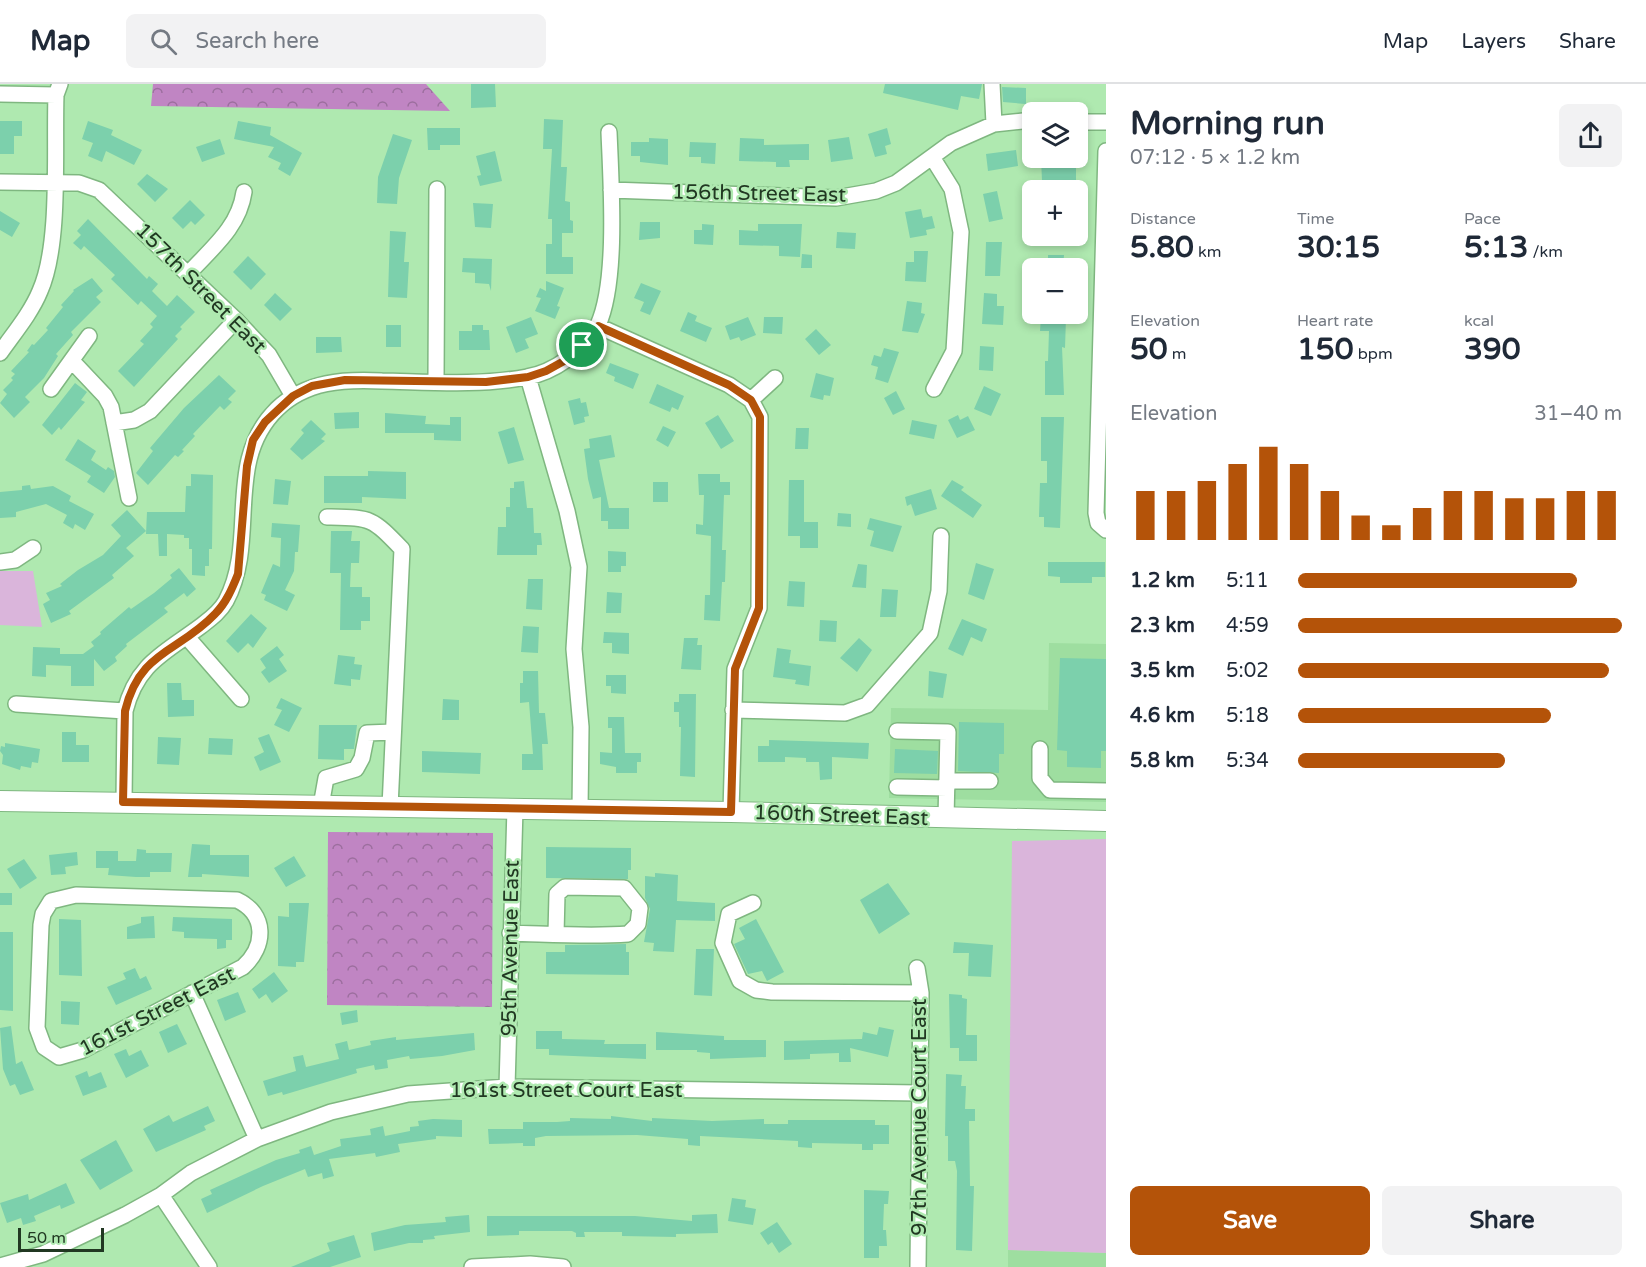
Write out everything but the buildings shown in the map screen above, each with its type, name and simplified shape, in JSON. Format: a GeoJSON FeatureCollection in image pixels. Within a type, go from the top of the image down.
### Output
{"type":"FeatureCollection","features":[{"type":"Feature","properties":{"kind":"main road","name":"160th Street East"},"geometry":{"type":"LineString","coordinates":[[0,801],[514,808],[1106,821]]}},
{"type":"Feature","properties":{"kind":"street"},"geometry":{"type":"LineString","coordinates":[[992,84],[994,124]]}},
{"type":"Feature","properties":{"kind":"street"},"geometry":{"type":"LineString","coordinates":[[0,94],[58,90],[53,231],[43,283],[31,307],[0,351]]}},
{"type":"Feature","properties":{"kind":"street","name":"156th Street East"},"geometry":{"type":"LineString","coordinates":[[611,190],[836,198],[876,191],[896,183],[951,143],[994,124],[1022,121]]}},
{"type":"Feature","properties":{"kind":"street"},"geometry":{"type":"LineString","coordinates":[[1088,122],[1106,122]]}},
{"type":"Feature","properties":{"kind":"street"},"geometry":{"type":"LineString","coordinates":[[123,802],[125,711],[133,686],[149,663],[160,653],[187,637],[213,616],[231,590],[238,574],[247,466],[253,440],[265,422],[293,396],[312,386],[345,380],[486,382],[528,377],[546,371],[564,361],[598,326],[609,269],[611,190],[609,132]]}},
{"type":"Feature","properties":{"kind":"street"},"geometry":{"type":"LineString","coordinates":[[1104,529],[1096,513],[1106,151]]}},
{"type":"Feature","properties":{"kind":"street"},"geometry":{"type":"LineString","coordinates":[[932,157],[952,189],[961,232],[954,351],[934,389]]}},
{"type":"Feature","properties":{"kind":"street","name":"157th Street East"},"geometry":{"type":"LineString","coordinates":[[0,182],[79,183],[99,189],[189,273],[269,355],[293,396]]}},
{"type":"Feature","properties":{"kind":"street"},"geometry":{"type":"LineString","coordinates":[[436,381],[437,189]]}},
{"type":"Feature","properties":{"kind":"street"},"geometry":{"type":"LineString","coordinates":[[189,273],[238,216],[244,192]]}},
{"type":"Feature","properties":{"kind":"street"},"geometry":{"type":"LineString","coordinates":[[114,423],[134,420],[150,411],[236,320]]}},
{"type":"Feature","properties":{"kind":"street"},"geometry":{"type":"LineString","coordinates":[[598,326],[729,385],[751,400],[760,417],[762,432],[760,597],[755,625],[735,669],[731,812]]}},
{"type":"Feature","properties":{"kind":"street"},"geometry":{"type":"LineString","coordinates":[[51,390],[89,336]]}},
{"type":"Feature","properties":{"kind":"street"},"geometry":{"type":"LineString","coordinates":[[72,361],[105,396],[114,423],[129,498]]}},
{"type":"Feature","properties":{"kind":"street"},"geometry":{"type":"LineString","coordinates":[[528,377],[567,511],[579,567],[574,649],[581,719],[580,810]]}},
{"type":"Feature","properties":{"kind":"street"},"geometry":{"type":"LineString","coordinates":[[751,400],[775,378]]}},
{"type":"Feature","properties":{"kind":"street"},"geometry":{"type":"LineString","coordinates":[[327,518],[357,518],[376,522],[402,549],[390,807]]}},
{"type":"Feature","properties":{"kind":"street"},"geometry":{"type":"LineString","coordinates":[[733,710],[845,713],[867,705],[930,633],[939,591],[941,536]]}},
{"type":"Feature","properties":{"kind":"street"},"geometry":{"type":"LineString","coordinates":[[0,562],[15,560],[33,548]]}},
{"type":"Feature","properties":{"kind":"street"},"geometry":{"type":"LineString","coordinates":[[187,637],[241,699]]}},
{"type":"Feature","properties":{"kind":"street"},"geometry":{"type":"LineString","coordinates":[[16,704],[125,711]]}},
{"type":"Feature","properties":{"kind":"street"},"geometry":{"type":"LineString","coordinates":[[897,731],[948,732],[946,818]]}},
{"type":"Feature","properties":{"kind":"street"},"geometry":{"type":"LineString","coordinates":[[321,806],[326,778],[356,769],[362,758],[367,733],[393,732]]}},
{"type":"Feature","properties":{"kind":"street"},"geometry":{"type":"LineString","coordinates":[[1040,749],[1040,778],[1050,790],[1106,791]]}},
{"type":"Feature","properties":{"kind":"street"},"geometry":{"type":"LineString","coordinates":[[897,788],[990,782]]}},
{"type":"Feature","properties":{"kind":"street","name":"95th Avenue East"},"geometry":{"type":"LineString","coordinates":[[507,1087],[514,808]]}},
{"type":"Feature","properties":{"kind":"street"},"geometry":{"type":"LineString","coordinates":[[510,933],[556,934],[628,934],[638,924],[640,908],[624,888],[565,887],[557,894],[556,934]]}},
{"type":"Feature","properties":{"kind":"street","name":"161st Street East"},"geometry":{"type":"LineString","coordinates":[[76,895],[237,900],[248,906],[256,918],[260,936],[256,952],[243,967],[192,993],[83,1050],[59,1057],[44,1047],[38,1028],[43,914],[51,901],[76,895]]}},
{"type":"Feature","properties":{"kind":"street"},"geometry":{"type":"LineString","coordinates":[[753,903],[729,914],[723,943],[740,981],[748,987],[772,992],[921,993]]}},
{"type":"Feature","properties":{"kind":"street","name":"97th Avenue Court East"},"geometry":{"type":"LineString","coordinates":[[917,968],[921,993],[918,1267]]}},
{"type":"Feature","properties":{"kind":"street"},"geometry":{"type":"LineString","coordinates":[[192,993],[257,1139]]}},
{"type":"Feature","properties":{"kind":"street","name":"161st Street Court East"},"geometry":{"type":"LineString","coordinates":[[0,1266],[16,1265],[115,1220],[161,1195],[191,1173],[257,1139],[331,1112],[408,1094],[507,1087],[919,1093]]}},
{"type":"Feature","properties":{"kind":"street"},"geometry":{"type":"LineString","coordinates":[[161,1195],[209,1267]]}},
{"type":"Feature","properties":{"kind":"street"},"geometry":{"type":"LineString","coordinates":[[472,1267],[530,1264],[563,1267]]}},
{"type":"Feature","properties":{"kind":"shaded area"},"geometry":{"type":"Polygon","coordinates":[[[0,571],[33,571],[42,627],[0,625],[0,571]]]}},
{"type":"Feature","properties":{"kind":"shaded area"},"geometry":{"type":"Polygon","coordinates":[[[1049,643],[1106,644],[1106,802],[889,798],[891,708],[1048,710],[1049,643]]]}},
{"type":"Feature","properties":{"kind":"shaded area"},"geometry":{"type":"Polygon","coordinates":[[[1106,839],[1106,1253],[1008,1250],[1012,841],[1106,839]]]}},
{"type":"Feature","properties":{"kind":"shaded area"},"geometry":{"type":"Polygon","coordinates":[[[1008,1250],[1106,1253],[1106,1267],[1008,1267],[1008,1250]]]}},
{"type":"Feature","properties":{"kind":"green space"},"geometry":{"type":"Polygon","coordinates":[[[153,84],[426,84],[450,111],[151,106],[153,84]]]}},
{"type":"Feature","properties":{"kind":"green space"},"geometry":{"type":"Polygon","coordinates":[[[328,832],[493,833],[492,1007],[327,1005],[328,832]]]}},
{"type":"Feature","properties":{"kind":"route"},"geometry":{"type":"LineString","coordinates":[[598,326],[729,385],[751,400],[760,417],[762,432],[760,597],[755,625],[735,669],[731,812],[123,802],[125,711],[133,686],[149,663],[160,653],[187,637],[213,616],[223,605],[231,590],[238,574],[241,556],[244,487],[253,440],[265,422],[279,408],[293,396],[312,386],[345,380],[486,382],[528,377],[546,371],[564,361],[582,345],[598,326]]}}]}
